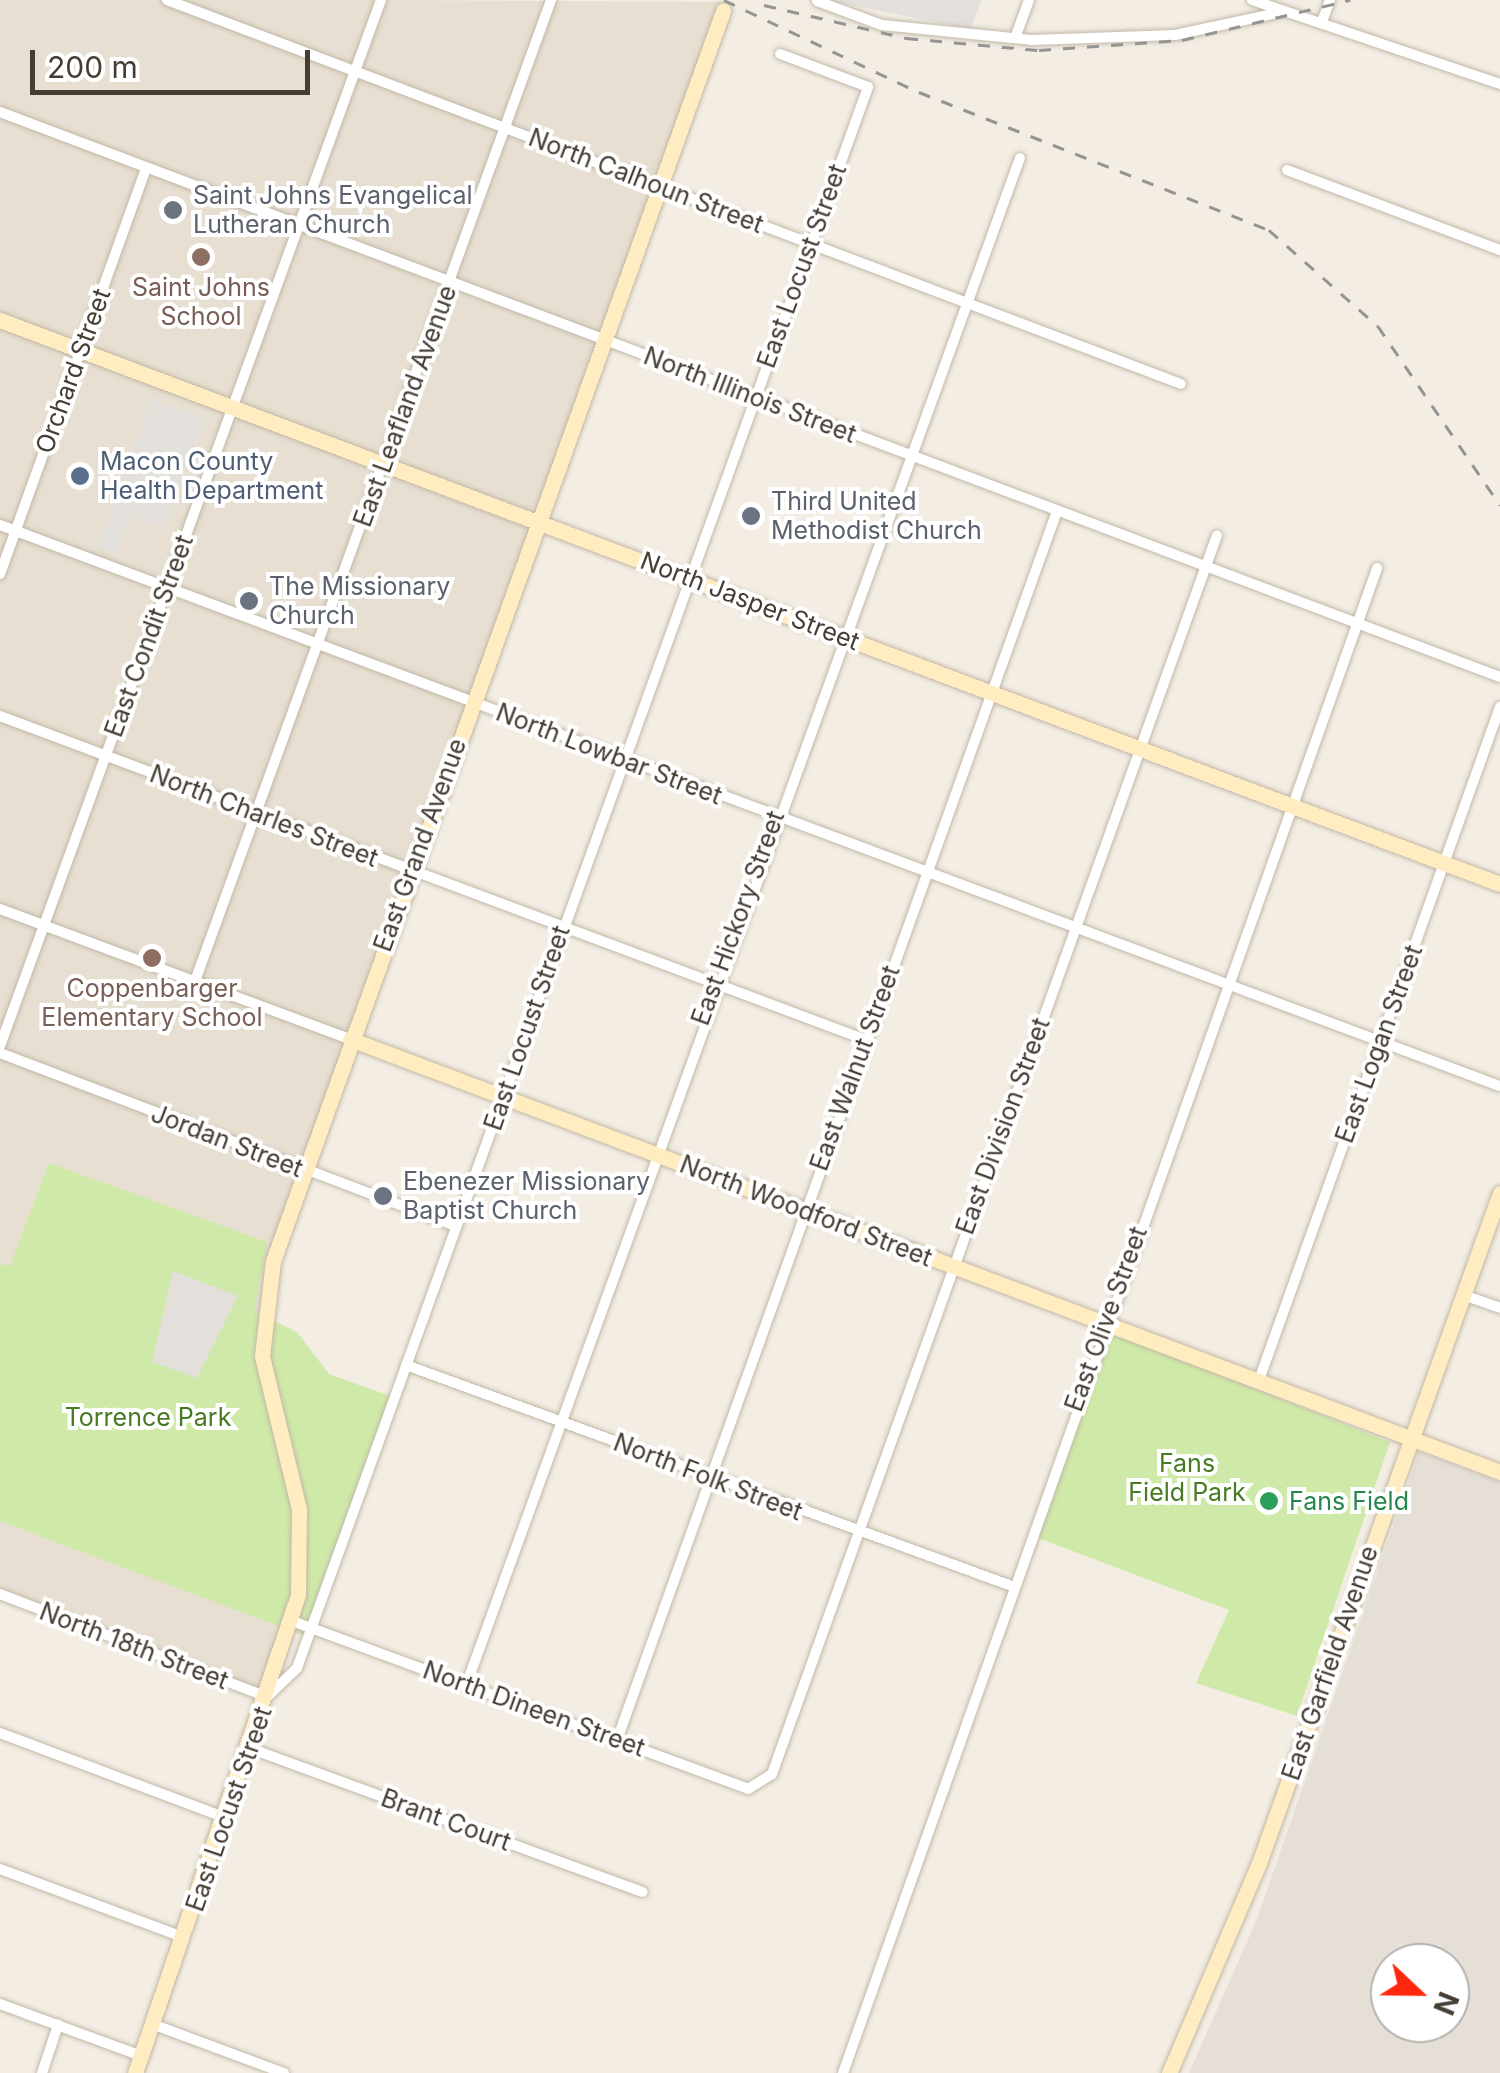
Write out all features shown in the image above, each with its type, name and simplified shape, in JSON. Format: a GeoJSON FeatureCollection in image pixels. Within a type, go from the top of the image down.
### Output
{"type":"FeatureCollection","features":[{"type":"Feature","properties":{"kind":"street","name":"North Calhoun Street"},"geometry":{"type":"LineString","coordinates":[[167,0],[1181,384]]}},
{"type":"Feature","properties":{"kind":"street","name":"East Condit Street"},"geometry":{"type":"LineString","coordinates":[[0,1050],[381,0]]}},
{"type":"Feature","properties":{"kind":"street","name":"East Leafland Avenue"},"geometry":{"type":"LineString","coordinates":[[195,981],[551,0]]}},
{"type":"Feature","properties":{"kind":"street"},"geometry":{"type":"LineString","coordinates":[[1015,38],[1029,0]]}},
{"type":"Feature","properties":{"kind":"street"},"geometry":{"type":"LineString","coordinates":[[1252,0],[1282,12],[1322,19],[1500,84]]}},
{"type":"Feature","properties":{"kind":"street"},"geometry":{"type":"LineString","coordinates":[[1322,19],[1330,0]]}},
{"type":"Feature","properties":{"kind":"street"},"geometry":{"type":"LineString","coordinates":[[817,1],[882,25],[1015,38],[1161,36],[1282,12]]}},
{"type":"Feature","properties":{"kind":"street","name":"East Grand Avenue"},"geometry":{"type":"LineString","coordinates":[[268,1697],[292,1621],[300,1509],[267,1386],[262,1310],[350,1039],[723,12]]}},
{"type":"Feature","properties":{"kind":"street","name":"East Locust Street"},"geometry":{"type":"LineString","coordinates":[[135,2073],[268,1697],[297,1668],[316,1630],[622,759],[868,87],[780,54]]}},
{"type":"Feature","properties":{"kind":"street","name":"North Illinois Street"},"geometry":{"type":"LineString","coordinates":[[0,112],[1500,677]]}},
{"type":"Feature","properties":{"kind":"street","name":"East Hickory Street"},"geometry":{"type":"LineString","coordinates":[[467,1683],[652,1153],[1020,158]]}},
{"type":"Feature","properties":{"kind":"street","name":"Orchard Street"},"geometry":{"type":"LineString","coordinates":[[0,574],[146,168]]}},
{"type":"Feature","properties":{"kind":"street"},"geometry":{"type":"LineString","coordinates":[[1287,170],[1500,250]]}},
{"type":"Feature","properties":{"kind":"street","name":"North Jasper Street"},"geometry":{"type":"LineString","coordinates":[[0,320],[1500,884]]}},
{"type":"Feature","properties":{"kind":"street","name":"East Walnut Street"},"geometry":{"type":"LineString","coordinates":[[617,1740],[803,1210],[1057,510]]}},
{"type":"Feature","properties":{"kind":"street","name":"North Lowbar Street"},"geometry":{"type":"LineString","coordinates":[[0,524],[1500,1086]]}},
{"type":"Feature","properties":{"kind":"street","name":"East Division Street"},"geometry":{"type":"LineString","coordinates":[[772,1774],[1218,536]]}},
{"type":"Feature","properties":{"kind":"street","name":"East Olive Street"},"geometry":{"type":"LineString","coordinates":[[843,2073],[1104,1323],[1377,568]]}},
{"type":"Feature","properties":{"kind":"street","name":"East Logan Street"},"geometry":{"type":"LineString","coordinates":[[1258,1380],[1500,707]]}},
{"type":"Feature","properties":{"kind":"street","name":"North Charles Street"},"geometry":{"type":"LineString","coordinates":[[0,716],[866,1040]]}},
{"type":"Feature","properties":{"kind":"street","name":"North Woodford Street"},"geometry":{"type":"LineString","coordinates":[[0,909],[1500,1472]]}},
{"type":"Feature","properties":{"kind":"street","name":"Jordan Street"},"geometry":{"type":"LineString","coordinates":[[0,1050],[304,1171],[456,1226]]}},
{"type":"Feature","properties":{"kind":"street","name":"East Garfield Avenue"},"geometry":{"type":"LineString","coordinates":[[1169,2073],[1260,1863],[1408,1438],[1500,1192]]}},
{"type":"Feature","properties":{"kind":"street"},"geometry":{"type":"LineString","coordinates":[[1463,1295],[1500,1308]]}},
{"type":"Feature","properties":{"kind":"street","name":"North Folk Street"},"geometry":{"type":"LineString","coordinates":[[406,1365],[707,1479],[1012,1586]]}},
{"type":"Feature","properties":{"kind":"street","name":"North 18th Street"},"geometry":{"type":"LineString","coordinates":[[0,1594],[268,1697]]}},
{"type":"Feature","properties":{"kind":"street","name":"North Dineen Street"},"geometry":{"type":"LineString","coordinates":[[292,1621],[748,1788],[772,1774]]}},
{"type":"Feature","properties":{"kind":"street"},"geometry":{"type":"LineString","coordinates":[[0,1733],[226,1818]]}},
{"type":"Feature","properties":{"kind":"street","name":"Brant Court"},"geometry":{"type":"LineString","coordinates":[[249,1748],[642,1892]]}},
{"type":"Feature","properties":{"kind":"street"},"geometry":{"type":"LineString","coordinates":[[0,1869],[184,1938]]}},
{"type":"Feature","properties":{"kind":"street"},"geometry":{"type":"LineString","coordinates":[[0,2004],[141,2056]]}},
{"type":"Feature","properties":{"kind":"street"},"geometry":{"type":"LineString","coordinates":[[152,2024],[284,2073]]}},
{"type":"Feature","properties":{"kind":"street"},"geometry":{"type":"LineString","coordinates":[[42,2073],[58,2025]]}},
{"type":"Feature","properties":{"kind":"shaded area"},"geometry":{"type":"Polygon","coordinates":[[[0,0],[376,0],[295,220],[0,109],[0,0]]]}},
{"type":"Feature","properties":{"kind":"shaded area","name":"Torrence Park"},"geometry":{"type":"Polygon","coordinates":[[[382,0],[722,2],[261,1305],[300,1551],[266,1695],[0,1592],[0,114],[298,227],[382,0]]]}},
{"type":"Feature","properties":{"kind":"shaded area"},"geometry":{"type":"Polygon","coordinates":[[[826,0],[982,0],[970,29],[826,0]]]}},
{"type":"Feature","properties":{"kind":"shaded area"},"geometry":{"type":"Polygon","coordinates":[[[151,399],[205,420],[165,528],[130,516],[116,554],[98,546],[151,399]]]}},
{"type":"Feature","properties":{"kind":"shaded area"},"geometry":{"type":"Polygon","coordinates":[[[173,1271],[238,1296],[197,1378],[152,1362],[173,1271]]]}},
{"type":"Feature","properties":{"kind":"shaded area"},"geometry":{"type":"Polygon","coordinates":[[[1419,1452],[1500,1482],[1500,2073],[1189,2073],[1257,1919],[1419,1452]]]}},
{"type":"Feature","properties":{"kind":"green space","name":"Torrence Park"},"geometry":{"type":"Polygon","coordinates":[[[49,1163],[267,1242],[254,1312],[297,1332],[329,1374],[390,1396],[305,1636],[0,1521],[0,1264],[10,1266],[49,1163]]]}},
{"type":"Feature","properties":{"kind":"green space","name":"Fans Field Park"},"geometry":{"type":"Polygon","coordinates":[[[1108,1331],[1390,1442],[1297,1716],[1196,1683],[1229,1610],[1038,1538],[1108,1331]]]}},
{"type":"Feature","properties":{"kind":"railway"},"geometry":{"type":"LineString","coordinates":[[724,0],[919,92],[1269,230],[1378,326],[1500,505]]}},
{"type":"Feature","properties":{"kind":"railway"},"geometry":{"type":"LineString","coordinates":[[764,5],[906,38],[1039,50],[1182,40],[1350,0]]}},
{"type":"Feature","properties":{"kind":"place","name":"Saint Johns Evangelical Lutheran Church"},"geometry":{"type":"Point","coordinates":[173,210]}},
{"type":"Feature","properties":{"kind":"place","name":"Saint Johns School"},"geometry":{"type":"Point","coordinates":[201,257]}},
{"type":"Feature","properties":{"kind":"place","name":"Macon County Health Department"},"geometry":{"type":"Point","coordinates":[80,476]}},
{"type":"Feature","properties":{"kind":"place","name":"Third United Methodist Church"},"geometry":{"type":"Point","coordinates":[751,516]}},
{"type":"Feature","properties":{"kind":"place","name":"The Missionary Church"},"geometry":{"type":"Point","coordinates":[249,601]}},
{"type":"Feature","properties":{"kind":"place","name":"Coppenbarger Elementary School"},"geometry":{"type":"Point","coordinates":[152,958]}},
{"type":"Feature","properties":{"kind":"place","name":"Ebenezer Missionary Baptist Church"},"geometry":{"type":"Point","coordinates":[383,1196]}},
{"type":"Feature","properties":{"kind":"place","name":"Fans Field"},"geometry":{"type":"Point","coordinates":[1269,1501]}}]}
